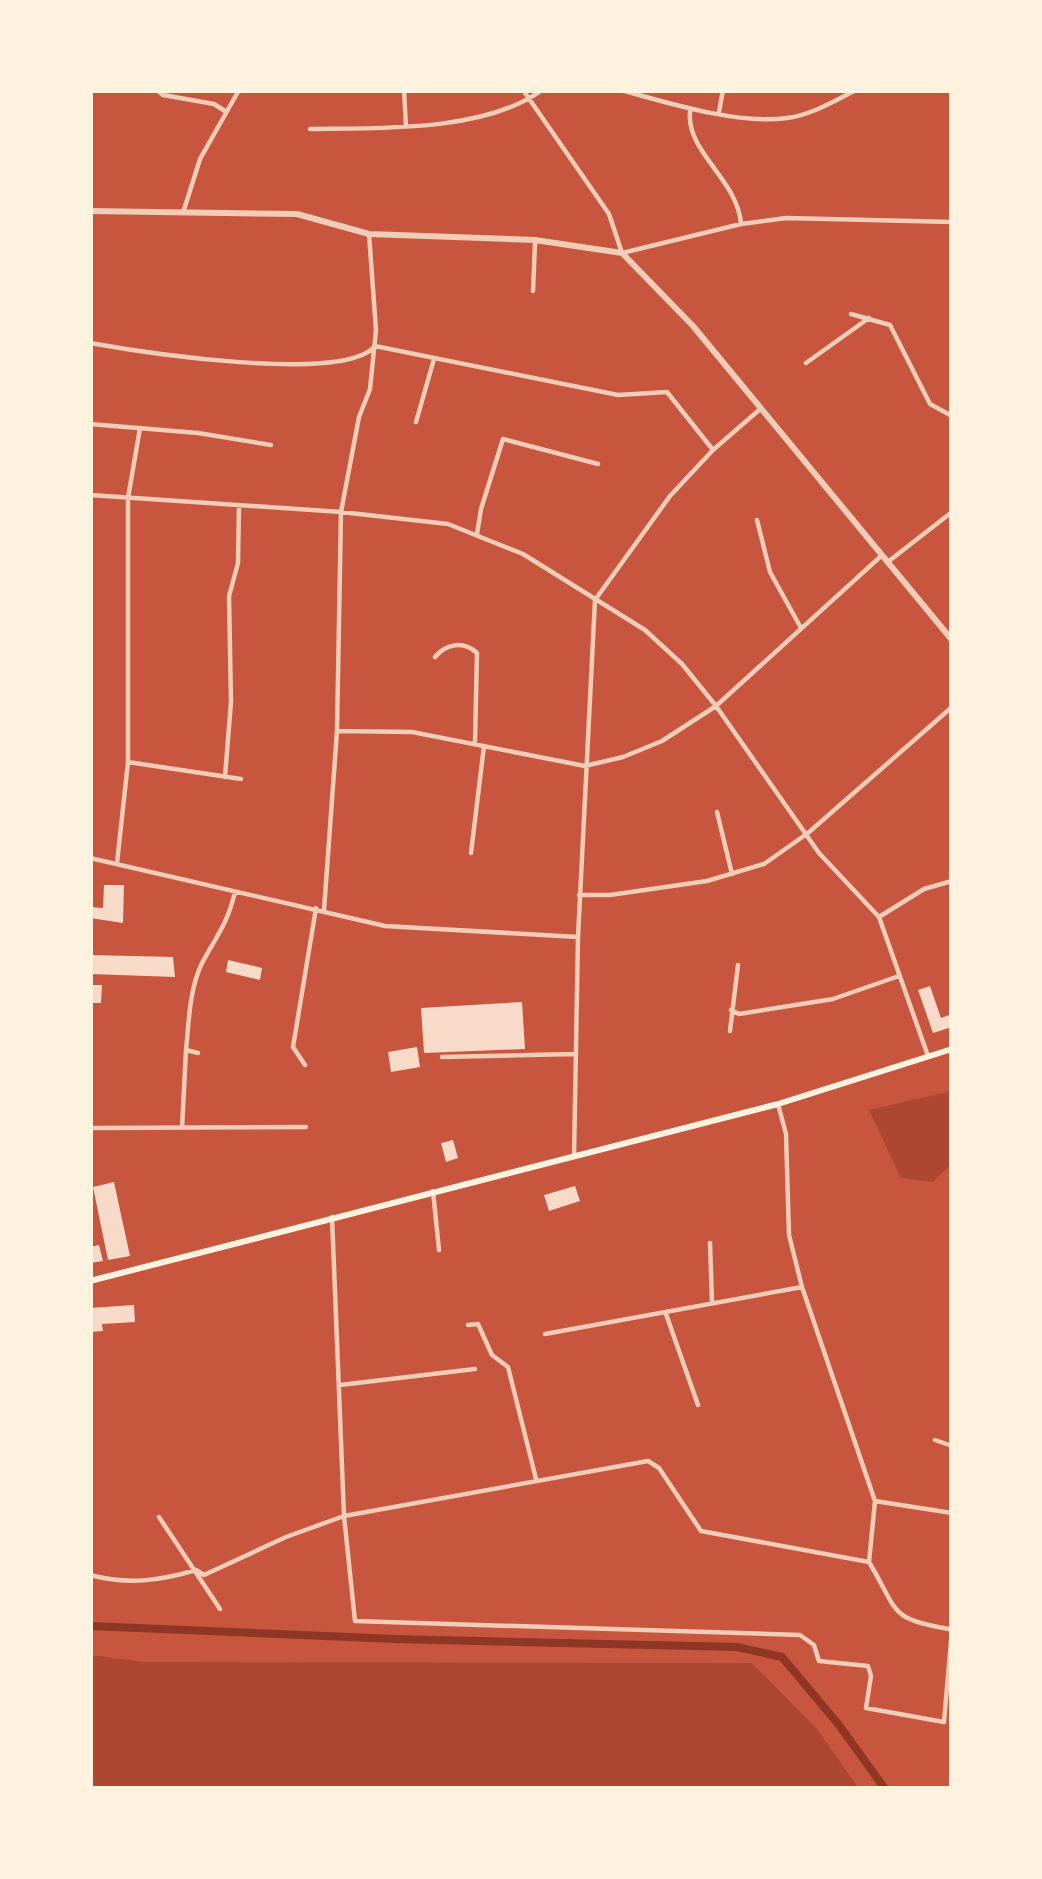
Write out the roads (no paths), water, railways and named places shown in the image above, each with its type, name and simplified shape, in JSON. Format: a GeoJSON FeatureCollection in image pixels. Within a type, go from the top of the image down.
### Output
{"type":"FeatureCollection","features":[{"type":"Feature","properties":{"kind":"main road"},"geometry":{"type":"LineString","coordinates":[[90,1281],[778,1104],[952,1048]]}},
{"type":"Feature","properties":{"kind":"street"},"geometry":{"type":"LineString","coordinates":[[157,90],[225,111]]}},
{"type":"Feature","properties":{"kind":"street"},"geometry":{"type":"LineString","coordinates":[[183,213],[200,158],[238,90]]}},
{"type":"Feature","properties":{"kind":"street"},"geometry":{"type":"LineString","coordinates":[[404,90],[406,127]]}},
{"type":"Feature","properties":{"kind":"street"},"geometry":{"type":"LineString","coordinates":[[523,90],[609,214],[622,253],[693,326],[952,640]]}},
{"type":"Feature","properties":{"kind":"street"},"geometry":{"type":"LineString","coordinates":[[310,129],[452,122],[514,108],[542,90]]}},
{"type":"Feature","properties":{"kind":"street"},"geometry":{"type":"LineString","coordinates":[[621,90],[691,110],[769,119],[791,118],[856,90]]}},
{"type":"Feature","properties":{"kind":"street"},"geometry":{"type":"LineString","coordinates":[[719,112],[723,90]]}},
{"type":"Feature","properties":{"kind":"street"},"geometry":{"type":"LineString","coordinates":[[691,110],[689,121],[706,160],[727,180],[741,224]]}},
{"type":"Feature","properties":{"kind":"street"},"geometry":{"type":"LineString","coordinates":[[90,211],[297,214],[369,234],[535,239],[622,253],[785,218],[952,222]]}},
{"type":"Feature","properties":{"kind":"street"},"geometry":{"type":"LineString","coordinates":[[324,910],[337,731],[341,512],[358,417],[370,389],[375,346],[369,234]]}},
{"type":"Feature","properties":{"kind":"street"},"geometry":{"type":"LineString","coordinates":[[533,291],[535,239]]}},
{"type":"Feature","properties":{"kind":"street"},"geometry":{"type":"LineString","coordinates":[[851,314],[890,325],[930,404],[952,416]]}},
{"type":"Feature","properties":{"kind":"street"},"geometry":{"type":"LineString","coordinates":[[806,363],[869,318]]}},
{"type":"Feature","properties":{"kind":"street"},"geometry":{"type":"LineString","coordinates":[[90,343],[296,364],[350,362],[367,356],[375,346]]}},
{"type":"Feature","properties":{"kind":"street"},"geometry":{"type":"LineString","coordinates":[[375,346],[618,395],[667,392],[712,450]]}},
{"type":"Feature","properties":{"kind":"street"},"geometry":{"type":"LineString","coordinates":[[416,422],[434,359]]}},
{"type":"Feature","properties":{"kind":"street"},"geometry":{"type":"LineString","coordinates":[[574,1157],[579,895],[595,600],[670,496],[760,408]]}},
{"type":"Feature","properties":{"kind":"street"},"geometry":{"type":"LineString","coordinates":[[90,424],[271,445]]}},
{"type":"Feature","properties":{"kind":"street"},"geometry":{"type":"LineString","coordinates":[[117,862],[128,762],[128,498],[140,428]]}},
{"type":"Feature","properties":{"kind":"street"},"geometry":{"type":"LineString","coordinates":[[477,534],[503,440],[598,464]]}},
{"type":"Feature","properties":{"kind":"street"},"geometry":{"type":"LineString","coordinates":[[90,495],[448,524],[524,554],[645,630],[682,664],[819,853],[879,917],[928,1056]]}},
{"type":"Feature","properties":{"kind":"street"},"geometry":{"type":"LineString","coordinates":[[225,777],[231,702],[230,596],[238,563],[239,506]]}},
{"type":"Feature","properties":{"kind":"street"},"geometry":{"type":"LineString","coordinates":[[337,731],[412,732],[585,766],[662,741],[716,706],[886,558],[952,512]]}},
{"type":"Feature","properties":{"kind":"street"},"geometry":{"type":"LineString","coordinates":[[757,520],[770,572],[801,628]]}},
{"type":"Feature","properties":{"kind":"street"},"geometry":{"type":"LineString","coordinates":[[435,657],[444,647],[456,645],[477,653],[476,744]]}},
{"type":"Feature","properties":{"kind":"street"},"geometry":{"type":"LineString","coordinates":[[579,895],[643,892],[764,864],[808,832],[952,707]]}},
{"type":"Feature","properties":{"kind":"street"},"geometry":{"type":"LineString","coordinates":[[471,853],[484,746]]}},
{"type":"Feature","properties":{"kind":"street"},"geometry":{"type":"LineString","coordinates":[[128,762],[241,779]]}},
{"type":"Feature","properties":{"kind":"street"},"geometry":{"type":"LineString","coordinates":[[717,812],[732,874]]}},
{"type":"Feature","properties":{"kind":"street"},"geometry":{"type":"LineString","coordinates":[[90,858],[385,926],[578,937]]}},
{"type":"Feature","properties":{"kind":"street"},"geometry":{"type":"LineString","coordinates":[[879,917],[924,890],[952,881]]}},
{"type":"Feature","properties":{"kind":"street"},"geometry":{"type":"LineString","coordinates":[[182,1128],[190,1002],[201,966],[224,932],[235,890]]}},
{"type":"Feature","properties":{"kind":"street"},"geometry":{"type":"LineString","coordinates":[[305,1065],[292,1046],[316,908]]}},
{"type":"Feature","properties":{"kind":"street"},"geometry":{"type":"LineString","coordinates":[[730,1031],[738,964]]}},
{"type":"Feature","properties":{"kind":"street"},"geometry":{"type":"LineString","coordinates":[[731,1010],[739,1014],[801,1006],[902,976]]}},
{"type":"Feature","properties":{"kind":"street"},"geometry":{"type":"LineString","coordinates":[[186,1050],[198,1053]]}},
{"type":"Feature","properties":{"kind":"street"},"geometry":{"type":"LineString","coordinates":[[442,1057],[575,1054]]}},
{"type":"Feature","properties":{"kind":"street"},"geometry":{"type":"LineString","coordinates":[[332,1217],[344,1516],[356,1621],[800,1635],[814,1646],[819,1661],[868,1666],[866,1708],[944,1721],[952,1629],[910,1622],[898,1614],[869,1562],[875,1501],[802,1287],[789,1235],[786,1134],[778,1104]]}},
{"type":"Feature","properties":{"kind":"street"},"geometry":{"type":"LineString","coordinates":[[90,1129],[306,1127]]}},
{"type":"Feature","properties":{"kind":"street"},"geometry":{"type":"LineString","coordinates":[[433,1191],[439,1250]]}},
{"type":"Feature","properties":{"kind":"street"},"geometry":{"type":"LineString","coordinates":[[710,1243],[712,1303]]}},
{"type":"Feature","properties":{"kind":"street"},"geometry":{"type":"LineString","coordinates":[[545,1334],[802,1287]]}},
{"type":"Feature","properties":{"kind":"street"},"geometry":{"type":"LineString","coordinates":[[666,1315],[698,1405]]}},
{"type":"Feature","properties":{"kind":"street"},"geometry":{"type":"LineString","coordinates":[[468,1325],[478,1324],[492,1355],[508,1367],[536,1479]]}},
{"type":"Feature","properties":{"kind":"street"},"geometry":{"type":"LineString","coordinates":[[340,1385],[475,1370]]}},
{"type":"Feature","properties":{"kind":"street"},"geometry":{"type":"LineString","coordinates":[[935,1440],[952,1446]]}},
{"type":"Feature","properties":{"kind":"street"},"geometry":{"type":"LineString","coordinates":[[90,1575],[144,1582],[196,1570],[204,1575],[344,1516],[648,1461],[659,1468],[701,1531],[869,1562]]}},
{"type":"Feature","properties":{"kind":"street"},"geometry":{"type":"LineString","coordinates":[[875,1501],[952,1513]]}},
{"type":"Feature","properties":{"kind":"street"},"geometry":{"type":"LineString","coordinates":[[159,1517],[220,1609]]}},
{"type":"Feature","properties":{"kind":"waterway"},"geometry":{"type":"LineString","coordinates":[[90,1626],[737,1647],[782,1657],[885,1789]]}}]}
